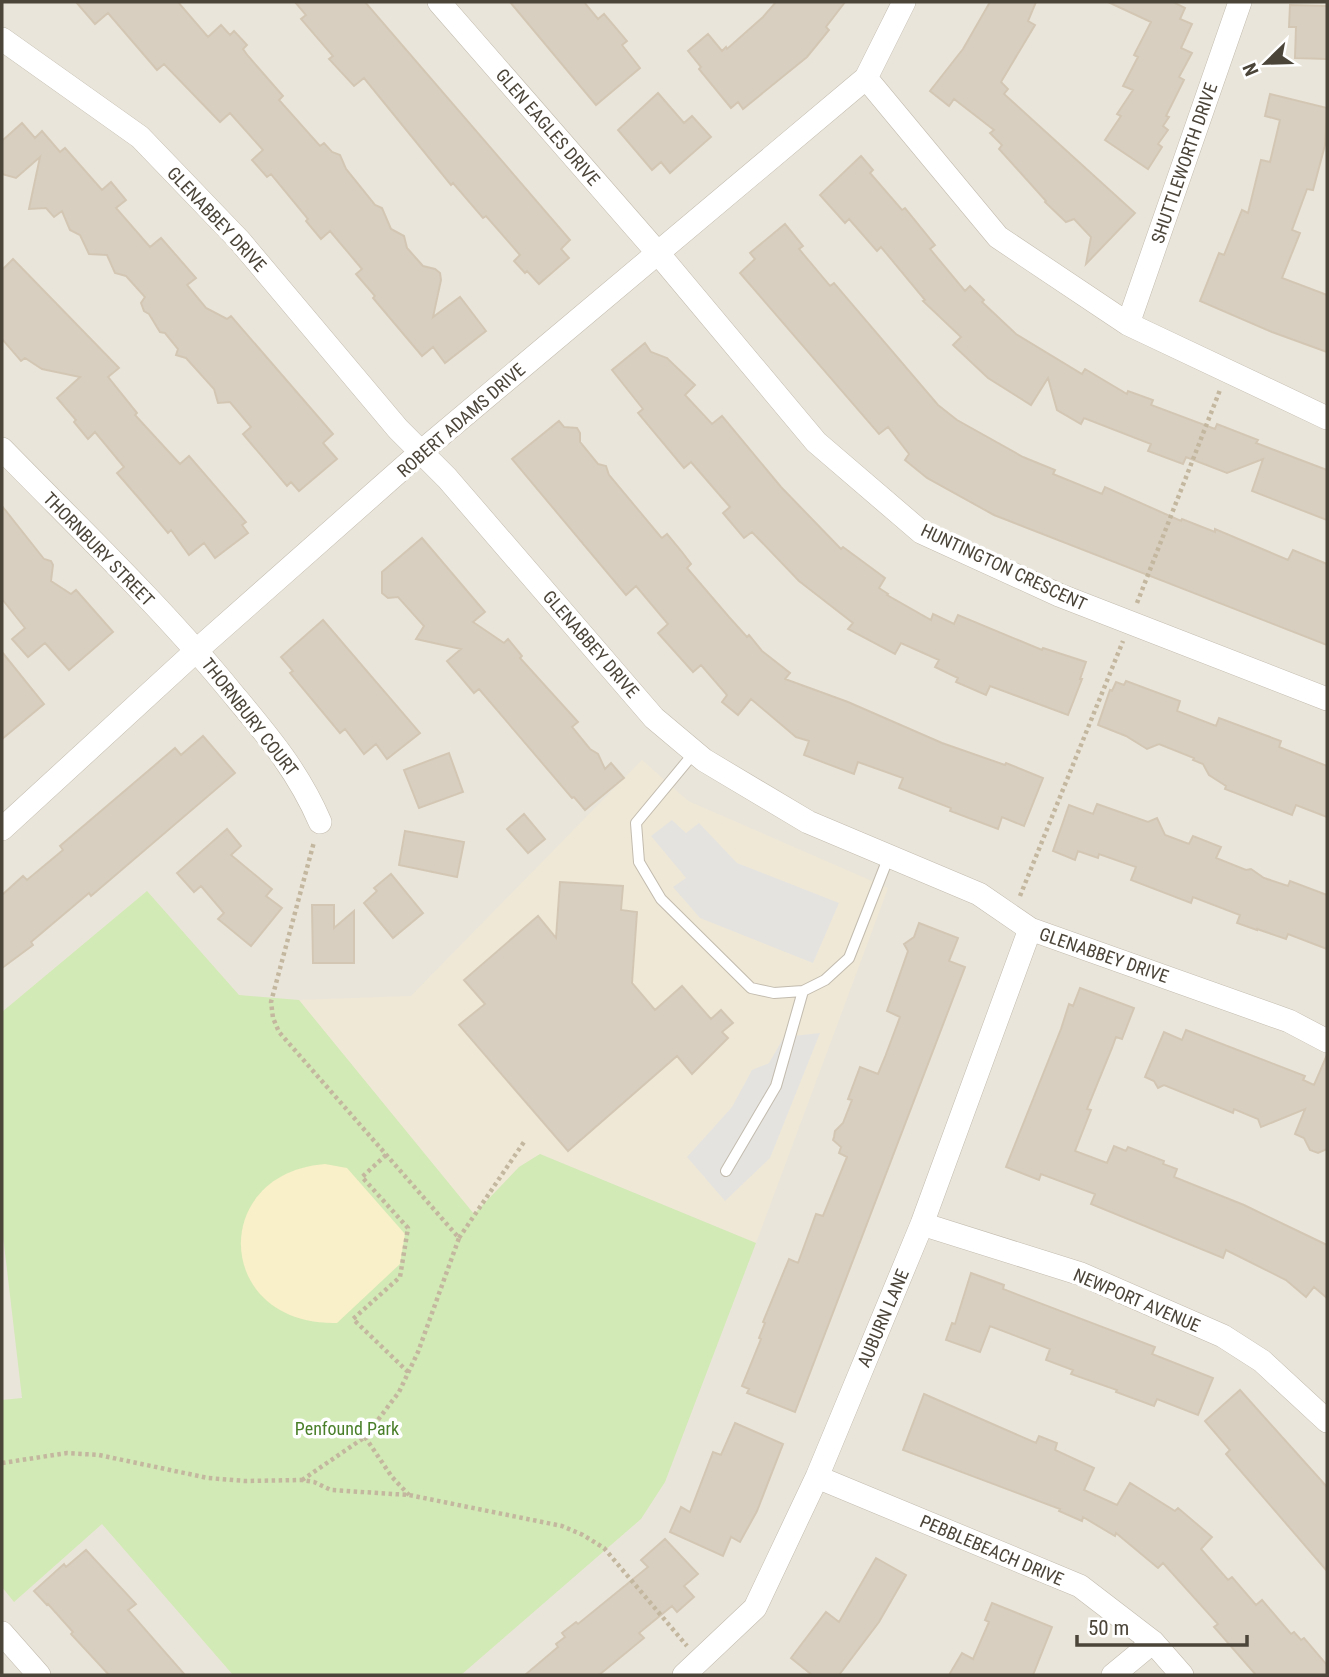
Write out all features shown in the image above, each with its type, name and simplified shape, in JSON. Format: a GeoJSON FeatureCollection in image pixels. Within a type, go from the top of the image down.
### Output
{"type":"FeatureCollection","features":[{"type":"Feature","properties":{"kind":"street","name":"GLEN EAGLES DRIVE"},"geometry":{"type":"LineString","coordinates":[[439,2],[657,252]]}},
{"type":"Feature","properties":{"kind":"street","name":"ROBERT ADAMS DRIVE"},"geometry":{"type":"LineString","coordinates":[[2,829],[197,650],[422,451],[866,78],[904,2]]}},
{"type":"Feature","properties":{"kind":"street","name":"SHUTTLEWORTH DRIVE"},"geometry":{"type":"LineString","coordinates":[[1128,324],[1240,2]]}},
{"type":"Feature","properties":{"kind":"street","name":"GLENABBEY DRIVE"},"geometry":{"type":"LineString","coordinates":[[2,39],[140,136],[239,240],[397,429],[422,451],[654,718],[704,760],[808,822],[979,894],[1030,929],[1289,1020],[1327,1041]]}},
{"type":"Feature","properties":{"kind":"street"},"geometry":{"type":"LineString","coordinates":[[866,78],[998,237],[1128,324],[1327,418]]}},
{"type":"Feature","properties":{"kind":"street","name":"HUNTINGTON CRESCENT"},"geometry":{"type":"LineString","coordinates":[[657,252],[816,442],[921,532],[1059,595],[1327,699]]}},
{"type":"Feature","properties":{"kind":"street","name":"THORNBURY STREET"},"geometry":{"type":"LineString","coordinates":[[2,449],[197,650]]}},
{"type":"Feature","properties":{"kind":"street","name":"THORNBURY COURT"},"geometry":{"type":"LineString","coordinates":[[197,650],[285,757],[307,793],[320,822]]}},
{"type":"Feature","properties":{"kind":"street","name":"AUBURN LANE"},"geometry":{"type":"LineString","coordinates":[[692,1668],[755,1608],[817,1477],[922,1224],[1030,929]]}},
{"type":"Feature","properties":{"kind":"street","name":"NEWPORT AVENUE"},"geometry":{"type":"LineString","coordinates":[[922,1224],[1081,1274],[1223,1336],[1262,1361],[1327,1421]]}},
{"type":"Feature","properties":{"kind":"street","name":"PEBBLEBEACH DRIVE"},"geometry":{"type":"LineString","coordinates":[[817,1477],[1080,1586],[1153,1642],[1182,1675]]}},
{"type":"Feature","properties":{"kind":"street"},"geometry":{"type":"LineString","coordinates":[[2,1633],[39,1675]]}},
{"type":"Feature","properties":{"kind":"street"},"geometry":{"type":"LineString","coordinates":[[1113,1675],[1153,1642]]}},
{"type":"Feature","properties":{"kind":"lane"},"geometry":{"type":"LineString","coordinates":[[694,752],[636,823],[639,862],[661,899],[751,988],[774,993],[803,991],[825,980],[849,958],[889,856]]}},
{"type":"Feature","properties":{"kind":"lane"},"geometry":{"type":"LineString","coordinates":[[726,1171],[776,1086],[803,991]]}},
{"type":"Feature","properties":{"kind":"path"},"geometry":{"type":"LineString","coordinates":[[320,822],[271,1002],[273,1018],[279,1032],[459,1238]]}},
{"type":"Feature","properties":{"kind":"path"},"geometry":{"type":"LineString","coordinates":[[302,1480],[365,1437],[399,1392],[418,1352],[459,1238],[524,1142]]}},
{"type":"Feature","properties":{"kind":"path"},"geometry":{"type":"LineString","coordinates":[[386,1155],[362,1177],[408,1228],[400,1277],[353,1319],[408,1373]]}},
{"type":"Feature","properties":{"kind":"path"},"geometry":{"type":"LineString","coordinates":[[365,1437],[392,1477],[409,1494]]}},
{"type":"Feature","properties":{"kind":"path"},"geometry":{"type":"LineString","coordinates":[[2,1463],[67,1452],[99,1455],[208,1478],[246,1481],[302,1480],[331,1490],[409,1494],[562,1526],[604,1548],[692,1668]]}},
{"type":"Feature","properties":{"kind":"shaded area"},"geometry":{"type":"Polygon","coordinates":[[[2,2],[1327,2],[1327,1675],[2,1675],[2,2]]]}},
{"type":"Feature","properties":{"kind":"shaded area"},"geometry":{"type":"Polygon","coordinates":[[[642,760],[688,801],[888,888],[756,1243],[540,1154],[519,1167],[474,1215],[299,1000],[411,996],[642,760]]]}},
{"type":"Feature","properties":{"kind":"shaded area"},"geometry":{"type":"Polygon","coordinates":[[[672,820],[686,833],[699,823],[737,863],[839,903],[813,963],[700,918],[673,887],[686,878],[651,836],[672,820]]]}},
{"type":"Feature","properties":{"kind":"shaded area"},"geometry":{"type":"Polygon","coordinates":[[[820,1033],[770,1158],[725,1201],[687,1157],[732,1107],[752,1070],[769,1063],[784,1037],[820,1033]]]}},
{"type":"Feature","properties":{"kind":"green space","name":"Penfound Park"},"geometry":{"type":"Polygon","coordinates":[[[147,891],[239,995],[299,1000],[474,1214],[519,1167],[540,1154],[756,1243],[665,1482],[641,1519],[461,1675],[233,1675],[102,1524],[14,1602],[2,1587],[2,1400],[22,1398],[2,1227],[2,1012],[147,891]]]}},
{"type":"Feature","properties":{"kind":"sand"},"geometry":{"type":"Polygon","coordinates":[[[325,1164],[347,1168],[405,1234],[400,1264],[337,1323],[296,1317],[267,1301],[248,1276],[241,1248],[245,1219],[260,1193],[287,1174],[325,1164]]]}},
{"type":"Feature","properties":{"kind":"building"},"geometry":{"type":"Polygon","coordinates":[[[76,2],[178,2],[208,37],[221,25],[230,35],[234,31],[247,45],[243,49],[248,56],[283,96],[279,100],[320,146],[324,143],[332,152],[340,155],[346,169],[375,205],[382,208],[391,229],[404,236],[407,248],[423,266],[440,273],[433,317],[460,297],[486,331],[445,363],[433,347],[422,356],[373,298],[375,296],[356,274],[362,269],[330,231],[321,239],[271,174],[267,177],[252,160],[263,150],[230,113],[220,122],[164,64],[157,70],[108,13],[95,24],[76,2]]]}},
{"type":"Feature","properties":{"kind":"building"},"geometry":{"type":"Polygon","coordinates":[[[295,2],[365,2],[570,240],[561,249],[569,258],[539,284],[527,271],[525,273],[514,261],[520,255],[486,216],[483,218],[453,183],[451,185],[364,78],[354,86],[329,59],[333,56],[301,19],[306,15],[295,2]]]}},
{"type":"Feature","properties":{"kind":"building"},"geometry":{"type":"Polygon","coordinates":[[[510,2],[584,2],[598,19],[604,14],[627,41],[622,45],[640,68],[596,105],[510,2]]]}},
{"type":"Feature","properties":{"kind":"building"},"geometry":{"type":"Polygon","coordinates":[[[776,2],[845,2],[826,27],[829,30],[807,57],[743,109],[738,102],[731,108],[688,51],[708,34],[722,51],[726,47],[727,49],[776,2]]]}},
{"type":"Feature","properties":{"kind":"building"},"geometry":{"type":"Polygon","coordinates":[[[990,2],[1036,2],[1028,21],[1035,25],[1001,82],[1008,89],[1004,94],[1135,213],[1086,264],[1091,237],[1074,219],[1066,222],[1045,202],[999,149],[1002,145],[990,133],[994,130],[954,99],[949,106],[930,91],[963,49],[990,2]]]}},
{"type":"Feature","properties":{"kind":"building"},"geometry":{"type":"Polygon","coordinates":[[[1108,2],[1173,2],[1185,8],[1180,19],[1192,24],[1181,48],[1192,53],[1179,77],[1184,80],[1166,116],[1169,117],[1163,126],[1168,130],[1158,144],[1162,147],[1148,169],[1105,140],[1121,116],[1117,114],[1133,90],[1123,86],[1138,57],[1134,55],[1151,22],[1108,2]]]}},
{"type":"Feature","properties":{"kind":"building"},"geometry":{"type":"Polygon","coordinates":[[[1290,5],[1327,6],[1327,59],[1295,58],[1296,27],[1289,27],[1290,5]]]}},
{"type":"Feature","properties":{"kind":"building"},"geometry":{"type":"Polygon","coordinates":[[[658,93],[684,123],[692,116],[711,137],[670,173],[661,162],[652,170],[618,130],[658,93]]]}},
{"type":"Feature","properties":{"kind":"building"},"geometry":{"type":"Polygon","coordinates":[[[1270,94],[1327,108],[1325,145],[1313,190],[1307,189],[1292,230],[1300,233],[1282,278],[1327,295],[1327,352],[1200,301],[1219,253],[1224,255],[1242,210],[1248,213],[1261,160],[1270,162],[1280,120],[1265,116],[1270,94]]]}},
{"type":"Feature","properties":{"kind":"building"},"geometry":{"type":"Polygon","coordinates":[[[22,123],[35,138],[42,131],[60,152],[65,148],[102,190],[111,182],[126,200],[116,208],[150,247],[161,238],[196,278],[187,285],[206,308],[227,319],[231,316],[333,434],[323,443],[337,459],[299,491],[291,482],[287,486],[243,434],[251,427],[230,402],[218,403],[214,389],[186,358],[176,355],[178,349],[144,311],[141,303],[145,297],[126,276],[115,273],[107,255],[89,254],[80,235],[70,230],[62,211],[54,217],[46,208],[29,209],[40,157],[16,178],[2,174],[2,141],[22,123]]]}},
{"type":"Feature","properties":{"kind":"building"},"geometry":{"type":"Polygon","coordinates":[[[861,156],[873,170],[870,173],[902,210],[905,208],[935,245],[930,249],[965,291],[970,286],[984,300],[982,302],[1016,334],[1082,374],[1085,369],[1127,394],[1128,391],[1153,400],[1151,405],[1215,429],[1217,424],[1258,440],[1256,443],[1327,470],[1327,520],[1252,491],[1263,459],[1227,473],[1186,457],[1183,464],[1148,451],[1151,444],[1084,418],[1081,424],[1057,410],[1048,378],[1031,405],[988,378],[953,345],[961,337],[923,301],[925,300],[881,247],[877,251],[849,219],[845,223],[820,195],[861,156]]]}},
{"type":"Feature","properties":{"kind":"building"},"geometry":{"type":"Polygon","coordinates":[[[785,224],[803,246],[799,249],[830,286],[834,283],[938,405],[957,420],[1023,457],[1055,470],[1053,474],[1102,494],[1105,487],[1181,521],[1182,519],[1215,532],[1215,529],[1288,560],[1293,550],[1327,564],[1327,645],[994,515],[927,478],[905,460],[909,454],[888,427],[879,434],[740,273],[755,259],[750,253],[785,224]]]}},
{"type":"Feature","properties":{"kind":"building"},"geometry":{"type":"Polygon","coordinates":[[[13,259],[119,368],[108,377],[137,413],[135,415],[180,464],[189,456],[246,522],[242,525],[248,533],[215,558],[204,543],[189,555],[171,530],[168,533],[117,473],[124,467],[95,432],[88,439],[57,398],[80,377],[42,369],[25,358],[21,361],[2,339],[2,270],[13,259]]]}},
{"type":"Feature","properties":{"kind":"building"},"geometry":{"type":"Polygon","coordinates":[[[645,343],[651,352],[667,358],[695,385],[685,395],[712,424],[722,416],[781,487],[841,549],[843,547],[885,578],[879,588],[887,595],[931,620],[933,614],[954,624],[958,615],[1042,650],[1043,648],[1086,662],[1068,715],[990,686],[986,695],[956,682],[958,678],[935,667],[939,660],[901,643],[895,654],[848,629],[853,623],[799,581],[752,532],[744,538],[723,513],[730,507],[691,462],[684,468],[638,413],[643,409],[612,370],[645,343]]]}},
{"type":"Feature","properties":{"kind":"building"},"geometry":{"type":"Polygon","coordinates":[[[559,421],[564,427],[577,428],[580,442],[598,464],[606,466],[609,475],[660,536],[662,538],[667,534],[691,564],[687,568],[729,617],[762,651],[790,673],[785,679],[848,702],[942,743],[1043,778],[1024,826],[1002,817],[998,829],[899,788],[903,778],[858,762],[854,774],[804,755],[809,741],[796,737],[751,699],[738,715],[722,702],[727,695],[701,665],[693,672],[658,633],[668,624],[636,586],[626,595],[512,459],[559,421]]]}},
{"type":"Feature","properties":{"kind":"building"},"geometry":{"type":"Polygon","coordinates":[[[2,506],[44,559],[51,561],[51,581],[71,594],[76,590],[113,632],[69,670],[45,643],[28,657],[12,639],[25,628],[2,599],[2,506]]]}},
{"type":"Feature","properties":{"kind":"building"},"geometry":{"type":"Polygon","coordinates":[[[422,538],[485,612],[473,622],[504,643],[508,639],[522,656],[520,658],[578,722],[572,727],[590,749],[598,754],[605,769],[611,763],[624,778],[585,810],[479,689],[474,693],[447,661],[461,649],[416,639],[424,626],[398,597],[388,598],[382,593],[382,572],[422,538]]]}},
{"type":"Feature","properties":{"kind":"building"},"geometry":{"type":"Polygon","coordinates":[[[323,620],[420,733],[387,759],[376,744],[364,754],[345,729],[340,733],[290,673],[293,671],[281,657],[323,620]]]}},
{"type":"Feature","properties":{"kind":"building"},"geometry":{"type":"Polygon","coordinates":[[[2,652],[44,704],[2,739],[2,652]]]}},
{"type":"Feature","properties":{"kind":"building"},"geometry":{"type":"Polygon","coordinates":[[[1126,681],[1180,701],[1177,711],[1216,726],[1219,718],[1281,741],[1279,747],[1327,766],[1327,817],[1296,805],[1292,815],[1225,789],[1226,786],[1209,775],[1203,764],[1193,760],[1194,758],[1159,744],[1147,749],[1126,736],[1098,725],[1110,690],[1112,691],[1116,682],[1124,685],[1126,681]]]}},
{"type":"Feature","properties":{"kind":"building"},"geometry":{"type":"Polygon","coordinates":[[[203,736],[235,773],[91,896],[89,893],[31,942],[33,945],[2,968],[2,895],[23,876],[27,880],[63,850],[60,846],[175,748],[181,755],[203,736]]]}},
{"type":"Feature","properties":{"kind":"building"},"geometry":{"type":"Polygon","coordinates":[[[449,753],[463,792],[419,808],[404,770],[449,753]]]}},
{"type":"Feature","properties":{"kind":"building"},"geometry":{"type":"Polygon","coordinates":[[[1097,804],[1148,822],[1157,818],[1165,835],[1189,844],[1193,836],[1221,847],[1216,858],[1246,870],[1251,869],[1264,878],[1288,886],[1290,881],[1327,895],[1327,949],[1288,934],[1286,939],[1237,923],[1240,915],[1193,897],[1191,903],[1131,880],[1136,867],[1099,854],[1098,858],[1078,851],[1075,860],[1053,851],[1069,805],[1093,814],[1097,804]]]}},
{"type":"Feature","properties":{"kind":"building"},"geometry":{"type":"Polygon","coordinates":[[[524,814],[545,839],[528,853],[507,829],[524,814]]]}},
{"type":"Feature","properties":{"kind":"building"},"geometry":{"type":"Polygon","coordinates":[[[227,829],[241,846],[231,855],[272,889],[266,896],[282,908],[251,946],[218,919],[224,913],[201,886],[194,892],[177,873],[227,829]]]}},
{"type":"Feature","properties":{"kind":"building"},"geometry":{"type":"Polygon","coordinates":[[[405,831],[464,842],[457,877],[399,865],[405,831]]]}},
{"type":"Feature","properties":{"kind":"building"},"geometry":{"type":"Polygon","coordinates":[[[391,874],[423,913],[393,938],[364,903],[377,891],[374,888],[391,874]]]}},
{"type":"Feature","properties":{"kind":"building"},"geometry":{"type":"Polygon","coordinates":[[[560,882],[623,886],[621,910],[637,912],[632,983],[655,1010],[682,986],[711,1019],[721,1010],[733,1023],[722,1032],[728,1038],[692,1074],[677,1056],[568,1151],[459,1025],[485,1004],[464,980],[538,916],[556,938],[560,882]]]}},
{"type":"Feature","properties":{"kind":"building"},"geometry":{"type":"Polygon","coordinates":[[[312,905],[334,905],[334,928],[354,911],[354,963],[313,963],[312,905]]]}},
{"type":"Feature","properties":{"kind":"building"},"geometry":{"type":"Polygon","coordinates":[[[919,923],[958,938],[949,961],[965,967],[795,1412],[747,1393],[749,1389],[742,1386],[761,1339],[759,1338],[765,1323],[763,1322],[789,1259],[798,1263],[816,1214],[823,1216],[847,1157],[839,1153],[841,1147],[833,1140],[835,1131],[843,1123],[852,1100],[848,1099],[860,1067],[878,1074],[885,1057],[900,1017],[887,1011],[908,951],[904,944],[914,937],[919,923]]]}},
{"type":"Feature","properties":{"kind":"building"},"geometry":{"type":"Polygon","coordinates":[[[1080,988],[1134,1008],[1122,1039],[1116,1037],[1087,1109],[1091,1110],[1075,1151],[1107,1163],[1114,1146],[1126,1151],[1128,1147],[1177,1169],[1174,1177],[1244,1205],[1327,1245],[1327,1298],[1314,1287],[1306,1297],[1286,1280],[1226,1250],[1223,1258],[1091,1204],[1095,1194],[1041,1174],[1039,1180],[1006,1167],[1069,1004],[1073,1006],[1080,988]]]}},
{"type":"Feature","properties":{"kind":"building"},"geometry":{"type":"Polygon","coordinates":[[[1186,1030],[1305,1076],[1303,1080],[1314,1085],[1327,1055],[1327,1149],[1318,1153],[1310,1150],[1304,1138],[1295,1134],[1305,1109],[1261,1127],[1258,1119],[1234,1109],[1233,1113],[1164,1085],[1158,1088],[1154,1081],[1145,1077],[1164,1032],[1182,1040],[1186,1030]]]}},
{"type":"Feature","properties":{"kind":"building"},"geometry":{"type":"Polygon","coordinates":[[[971,1273],[1004,1285],[1003,1289],[1155,1347],[1152,1354],[1213,1378],[1198,1415],[1157,1399],[1154,1406],[1071,1374],[1073,1370],[1046,1360],[1050,1349],[990,1326],[980,1352],[946,1340],[952,1323],[955,1324],[971,1273]]]}},
{"type":"Feature","properties":{"kind":"building"},"geometry":{"type":"Polygon","coordinates":[[[1240,1390],[1327,1487],[1327,1571],[1226,1454],[1230,1450],[1205,1421],[1240,1390]]]}},
{"type":"Feature","properties":{"kind":"building"},"geometry":{"type":"Polygon","coordinates":[[[924,1394],[1036,1443],[1039,1436],[1057,1443],[1055,1450],[1094,1468],[1084,1490],[1117,1505],[1130,1483],[1175,1511],[1178,1508],[1212,1537],[1201,1549],[1228,1580],[1232,1577],[1256,1605],[1262,1600],[1291,1634],[1294,1632],[1301,1640],[1304,1638],[1327,1665],[1327,1675],[1256,1675],[1214,1627],[1218,1624],[1163,1563],[1158,1568],[1116,1533],[1115,1536],[1083,1517],[1082,1521],[1059,1511],[1060,1509],[903,1450],[924,1394]]]}},
{"type":"Feature","properties":{"kind":"building"},"geometry":{"type":"Polygon","coordinates":[[[735,1423],[783,1444],[757,1511],[740,1542],[731,1537],[723,1556],[670,1532],[681,1507],[690,1512],[713,1452],[721,1455],[735,1423]]]}},
{"type":"Feature","properties":{"kind":"building"},"geometry":{"type":"Polygon","coordinates":[[[665,1539],[698,1574],[684,1586],[694,1597],[677,1612],[672,1606],[639,1633],[644,1638],[599,1675],[525,1675],[558,1647],[556,1644],[565,1637],[562,1633],[576,1622],[578,1624],[648,1567],[641,1560],[665,1539]]]}},
{"type":"Feature","properties":{"kind":"building"},"geometry":{"type":"Polygon","coordinates":[[[86,1550],[136,1604],[128,1610],[185,1675],[109,1675],[34,1591],[64,1564],[66,1567],[86,1550]]]}},
{"type":"Feature","properties":{"kind":"building"},"geometry":{"type":"Polygon","coordinates":[[[876,1558],[906,1575],[879,1622],[839,1675],[812,1675],[791,1658],[826,1612],[839,1622],[876,1558]]]}},
{"type":"Feature","properties":{"kind":"building"},"geometry":{"type":"Polygon","coordinates":[[[992,1603],[1052,1627],[1033,1675],[949,1675],[962,1653],[973,1659],[989,1622],[985,1620],[992,1603]]]}}]}
